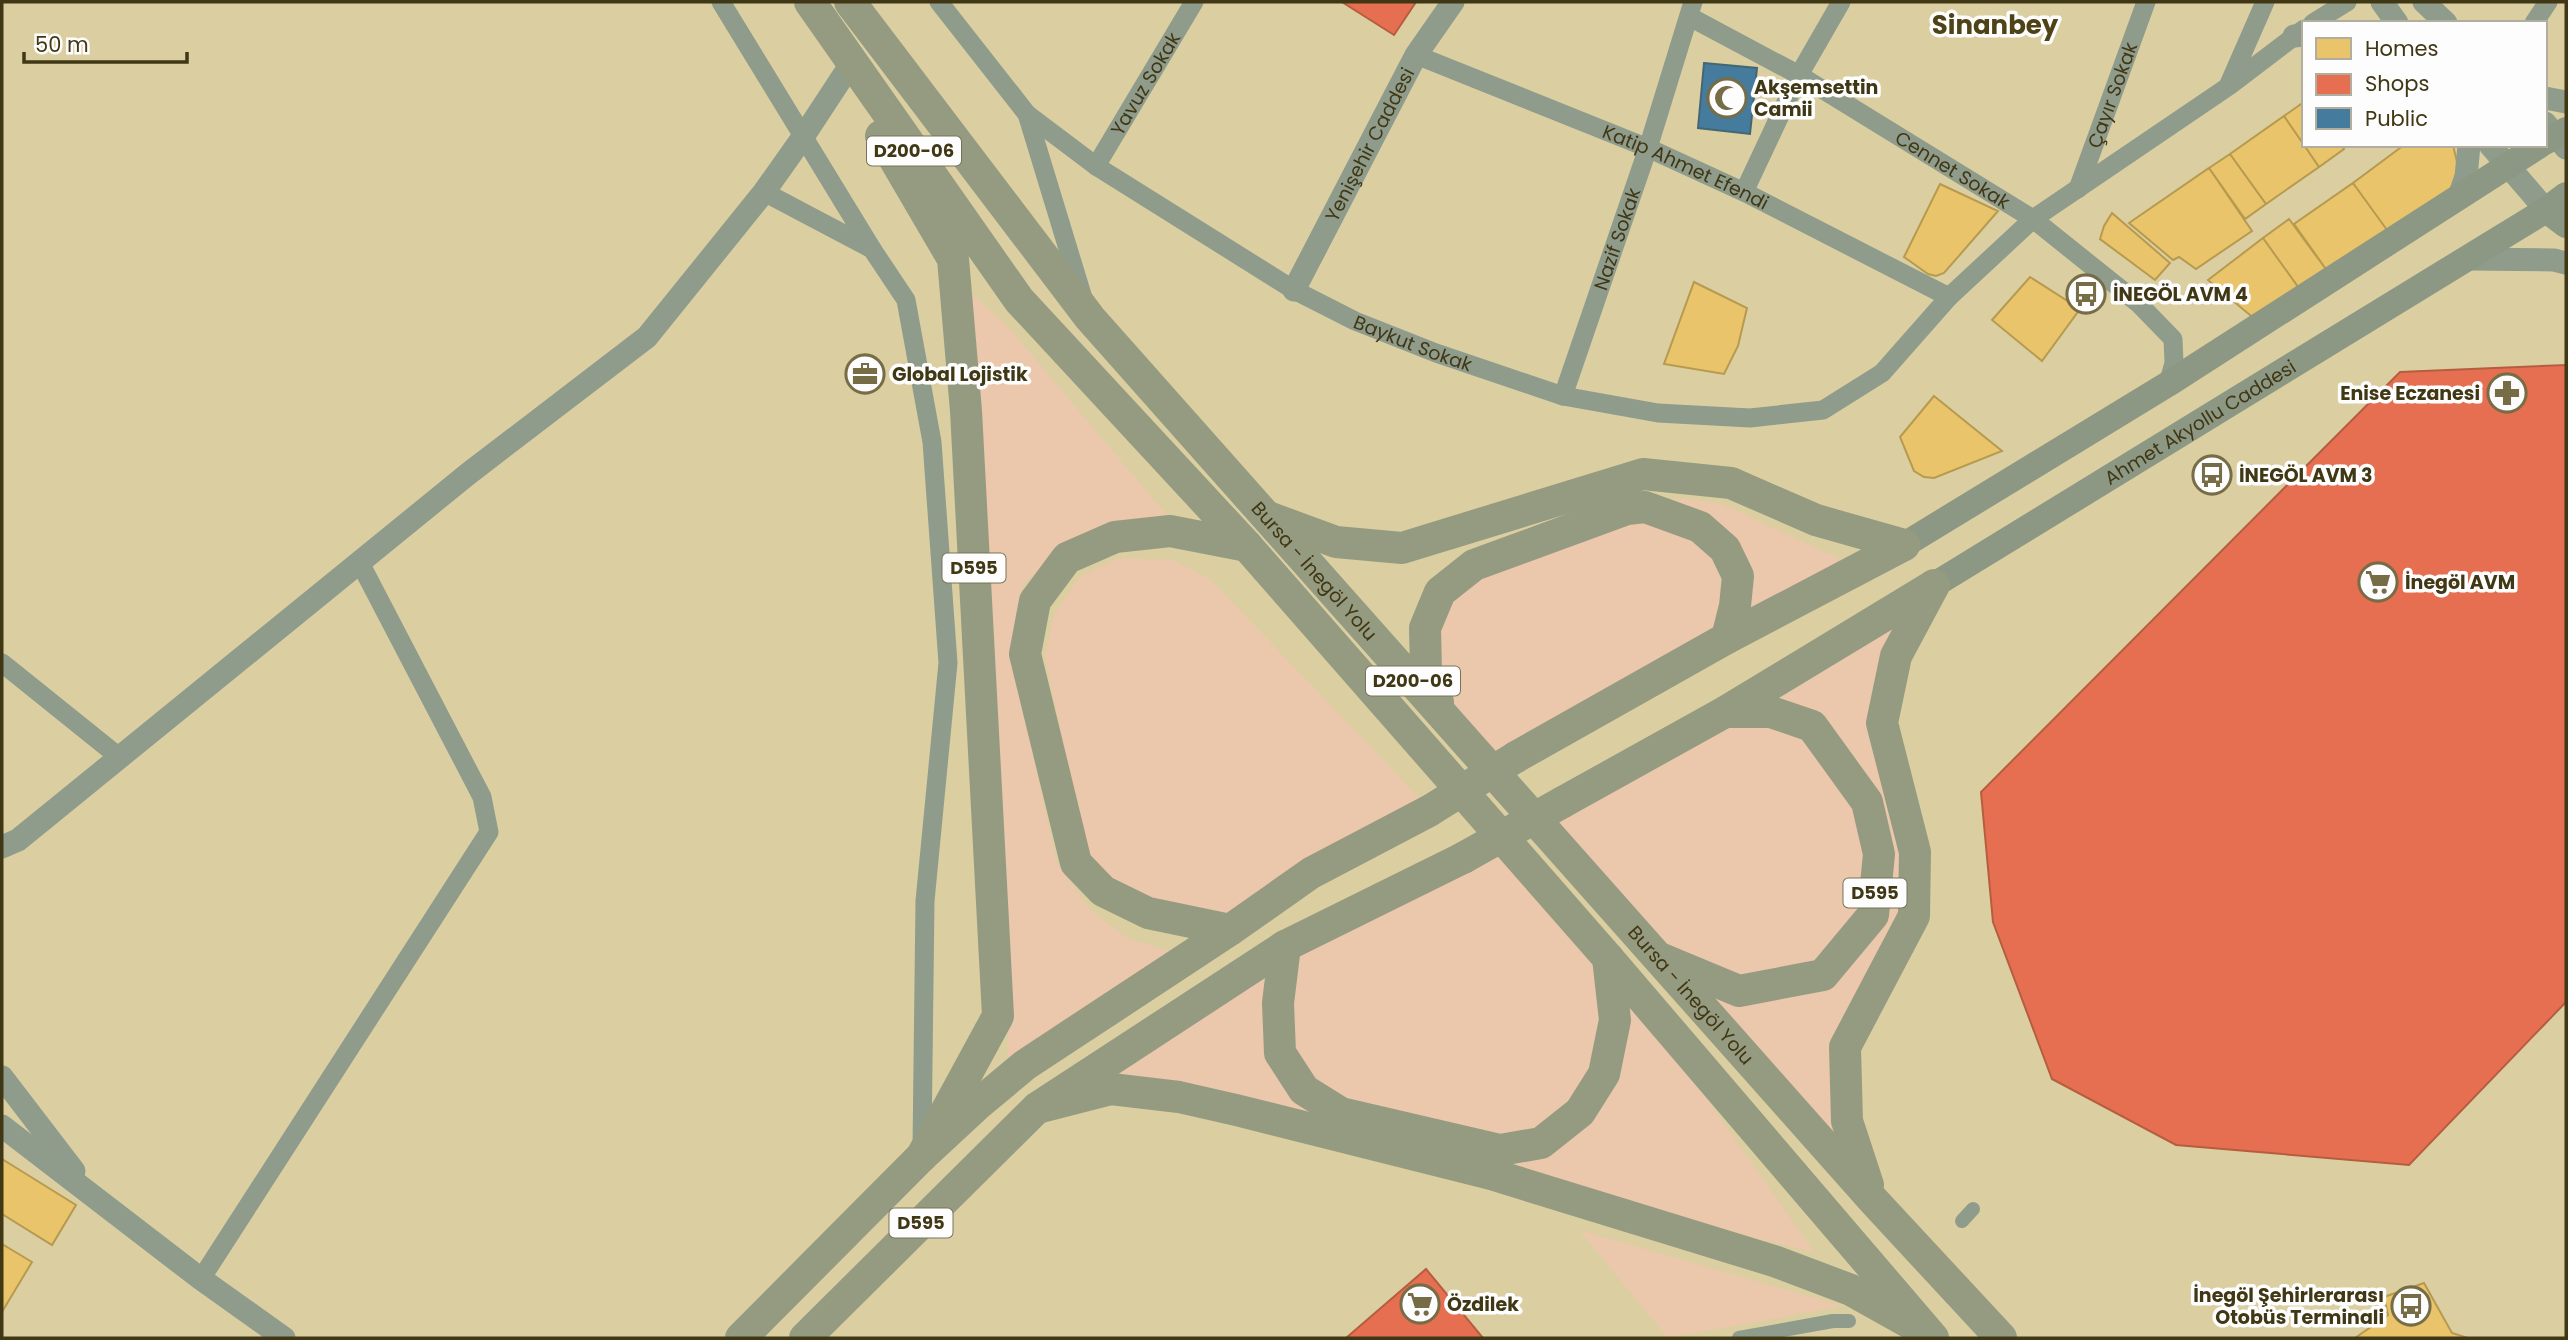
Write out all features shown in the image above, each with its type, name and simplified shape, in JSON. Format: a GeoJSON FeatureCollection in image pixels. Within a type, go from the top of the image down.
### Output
{"type":"FeatureCollection","features":[{"type":"Feature","properties":{"kind":"highway","name":"D595"},"geometry":{"type":"LineString","coordinates":[[741,1338],[922,1156],[999,1016],[966,411],[953,259],[803,2]]}},
{"type":"Feature","properties":{"kind":"highway","name":"Bursa - İnegöl Yolu"},"geometry":{"type":"LineString","coordinates":[[810,2],[1019,300],[1247,546],[1608,958],[1931,1336]]}},
{"type":"Feature","properties":{"kind":"highway","name":"Bursa - İnegöl Yolu"},"geometry":{"type":"LineString","coordinates":[[850,2],[1090,318],[1873,1200],[2001,1338]]}},
{"type":"Feature","properties":{"kind":"highway"},"geometry":{"type":"LineString","coordinates":[[1263,515],[1336,542],[1402,548],[1643,474],[1731,483],[1816,520],[1904,545]]}},
{"type":"Feature","properties":{"kind":"highway"},"geometry":{"type":"LineString","coordinates":[[1442,713],[1426,671],[1424,628],[1440,592],[1474,565],[1627,509],[1645,507],[1700,527],[1725,549],[1738,576],[1735,606],[1727,638]]}},
{"type":"Feature","properties":{"kind":"highway"},"geometry":{"type":"LineString","coordinates":[[1230,930],[1148,914],[1103,891],[1076,863],[1025,654],[1035,601],[1067,558],[1115,537],[1170,531],[1247,546]]}},
{"type":"Feature","properties":{"kind":"highway"},"geometry":{"type":"LineString","coordinates":[[922,1156],[1025,1065],[1230,930],[1311,873],[1429,811],[1516,757],[1727,638],[1904,545]]}},
{"type":"Feature","properties":{"kind":"highway"},"geometry":{"type":"LineString","coordinates":[[1725,712],[1934,585]]}},
{"type":"Feature","properties":{"kind":"highway"},"geometry":{"type":"LineString","coordinates":[[1873,1200],[1847,1121],[1845,1047],[1914,916],[1915,852],[1882,723],[1896,656],[1934,585]]}},
{"type":"Feature","properties":{"kind":"highway","name":"D595"},"geometry":{"type":"LineString","coordinates":[[806,1338],[1037,1108],[1285,946],[1463,858],[1725,712],[1771,712],[1812,726],[1867,802],[1879,854],[1873,915],[1823,975],[1739,990],[1656,956]]}},
{"type":"Feature","properties":{"kind":"highway"},"geometry":{"type":"LineString","coordinates":[[1285,946],[1278,1003],[1280,1053],[1304,1090],[1341,1113],[1500,1150],[1541,1143],[1580,1112],[1604,1074],[1615,1020],[1608,958]]}},
{"type":"Feature","properties":{"kind":"highway"},"geometry":{"type":"LineString","coordinates":[[1037,1108],[1111,1089],[1179,1097],[1490,1174],[1773,1261],[1851,1290],[1931,1336]]}},
{"type":"Feature","properties":{"kind":"main road"},"geometry":{"type":"LineString","coordinates":[[1904,545],[2168,384],[2537,147]]}},
{"type":"Feature","properties":{"kind":"main road","name":"Ahmet Akyollu Caddesi"},"geometry":{"type":"LineString","coordinates":[[1934,585],[2466,259],[2559,210]]}},
{"type":"Feature","properties":{"kind":"street"},"geometry":{"type":"LineString","coordinates":[[721,2],[906,300],[932,442],[948,663],[925,901],[922,1156]]}},
{"type":"Feature","properties":{"kind":"street","name":"Baykut Sokak"},"geometry":{"type":"LineString","coordinates":[[939,2],[1027,114],[1096,166],[1294,290],[1355,321],[1436,353],[1563,396],[1658,413],[1737,418],[1823,410],[1882,373],[1949,297],[2033,219],[2229,86],[2300,33]]}},
{"type":"Feature","properties":{"kind":"street","name":"Yavuz Sokak"},"geometry":{"type":"LineString","coordinates":[[1096,166],[1195,2]]}},
{"type":"Feature","properties":{"kind":"street","name":"Yenişehir Caddesi"},"geometry":{"type":"LineString","coordinates":[[1294,290],[1416,55],[1453,2]]}},
{"type":"Feature","properties":{"kind":"street"},"geometry":{"type":"LineString","coordinates":[[1744,192],[1799,75],[1842,2]]}},
{"type":"Feature","properties":{"kind":"street","name":"Çayır Sokak"},"geometry":{"type":"LineString","coordinates":[[2078,189],[2146,2]]}},
{"type":"Feature","properties":{"kind":"street"},"geometry":{"type":"LineString","coordinates":[[2229,86],[2265,2]]}},
{"type":"Feature","properties":{"kind":"street"},"geometry":{"type":"LineString","coordinates":[[2316,21],[2347,2]]}},
{"type":"Feature","properties":{"kind":"street"},"geometry":{"type":"LineString","coordinates":[[2382,2],[2396,21]]}},
{"type":"Feature","properties":{"kind":"street"},"geometry":{"type":"LineString","coordinates":[[2535,21],[2548,2]]}},
{"type":"Feature","properties":{"kind":"street","name":"Cennet Sokak"},"geometry":{"type":"LineString","coordinates":[[1691,9],[2033,219],[2138,303],[2173,339],[2191,351],[2211,356]]}},
{"type":"Feature","properties":{"kind":"street","name":"Nazif Sokak"},"geometry":{"type":"LineString","coordinates":[[1563,396],[1648,148],[1691,9]]}},
{"type":"Feature","properties":{"kind":"street","name":"Katip Ahmet Efendi"},"geometry":{"type":"LineString","coordinates":[[1416,55],[1648,148],[1744,192],[1949,297]]}},
{"type":"Feature","properties":{"kind":"street"},"geometry":{"type":"LineString","coordinates":[[2,865],[10,844],[468,474],[647,337],[764,192],[845,73]]}},
{"type":"Feature","properties":{"kind":"street"},"geometry":{"type":"LineString","coordinates":[[2547,98],[2566,102]]}},
{"type":"Feature","properties":{"kind":"street"},"geometry":{"type":"LineString","coordinates":[[1027,114],[1090,318]]}},
{"type":"Feature","properties":{"kind":"street"},"geometry":{"type":"LineString","coordinates":[[2458,199],[2466,177],[2469,147]]}},
{"type":"Feature","properties":{"kind":"street"},"geometry":{"type":"LineString","coordinates":[[2492,147],[2508,166],[2559,210]]}},
{"type":"Feature","properties":{"kind":"street"},"geometry":{"type":"LineString","coordinates":[[764,192],[872,249]]}},
{"type":"Feature","properties":{"kind":"street"},"geometry":{"type":"LineString","coordinates":[[2466,259],[2554,260],[2566,263]]}},
{"type":"Feature","properties":{"kind":"street"},"geometry":{"type":"LineString","coordinates":[[2168,384],[2174,363],[2173,339]]}},
{"type":"Feature","properties":{"kind":"street"},"geometry":{"type":"LineString","coordinates":[[201,1279],[489,832],[482,797],[359,561]]}},
{"type":"Feature","properties":{"kind":"street"},"geometry":{"type":"LineString","coordinates":[[2,663],[119,757]]}},
{"type":"Feature","properties":{"kind":"street"},"geometry":{"type":"LineString","coordinates":[[2,1077],[96,1198]]}},
{"type":"Feature","properties":{"kind":"street"},"geometry":{"type":"LineString","coordinates":[[2,1126],[201,1279],[284,1338]]}},
{"type":"Feature","properties":{"kind":"street"},"geometry":{"type":"LineString","coordinates":[[1962,1221],[1973,1209]]}},
{"type":"Feature","properties":{"kind":"street"},"geometry":{"type":"LineString","coordinates":[[1739,1338],[1833,1321],[1849,1321]]}},
{"type":"Feature","properties":{"kind":"shaded area"},"geometry":{"type":"Polygon","coordinates":[[[966,288],[1009,328],[1176,526],[1062,547],[1022,586],[1010,652],[1057,863],[1090,910],[1127,938],[1174,953],[1008,1058],[1006,909],[966,288]]]}},
{"type":"Feature","properties":{"kind":"shaded area"},"geometry":{"type":"Polygon","coordinates":[[[1683,498],[1722,504],[1844,561],[1752,619],[1747,570],[1651,503],[1683,498]]]}},
{"type":"Feature","properties":{"kind":"shaded area"},"geometry":{"type":"Polygon","coordinates":[[[1627,509],[1725,549],[1727,638],[1491,772],[1442,713],[1440,592],[1627,509]]]}},
{"type":"Feature","properties":{"kind":"shaded area"},"geometry":{"type":"Polygon","coordinates":[[[1118,558],[1174,560],[1211,580],[1426,805],[1229,916],[1156,902],[1113,884],[1086,855],[1045,656],[1053,617],[1078,578],[1118,558]]]}},
{"type":"Feature","properties":{"kind":"shaded area"},"geometry":{"type":"Polygon","coordinates":[[[1934,585],[1882,723],[1914,916],[1845,1047],[1873,1200],[1531,820],[1934,585]]]}},
{"type":"Feature","properties":{"kind":"shaded area"},"geometry":{"type":"Polygon","coordinates":[[[1498,838],[1608,958],[1814,1252],[1179,1097],[1037,1108],[1498,838]]]}},
{"type":"Feature","properties":{"kind":"shaded area"},"geometry":{"type":"Polygon","coordinates":[[[1579,1230],[1842,1306],[1668,1338],[1579,1230]]]}},
{"type":"Feature","properties":{"kind":"building: Homes"},"geometry":{"type":"Polygon","coordinates":[[[2302,103],[2302,142],[2284,116],[2302,103]]]}},
{"type":"Feature","properties":{"kind":"building: Homes"},"geometry":{"type":"Polygon","coordinates":[[[2284,116],[2302,142],[2302,147],[2305,147],[2319,167],[2266,204],[2230,154],[2284,116]]]}},
{"type":"Feature","properties":{"kind":"building: Homes"},"geometry":{"type":"Polygon","coordinates":[[[2305,147],[2342,147],[2344,149],[2319,167],[2305,147]]]}},
{"type":"Feature","properties":{"kind":"building: Homes"},"geometry":{"type":"Polygon","coordinates":[[[2401,147],[2453,147],[2458,166],[2452,188],[2387,230],[2353,183],[2401,147]]]}},
{"type":"Feature","properties":{"kind":"building: Homes"},"geometry":{"type":"Polygon","coordinates":[[[2230,154],[2266,204],[2245,219],[2209,168],[2230,154]]]}},
{"type":"Feature","properties":{"kind":"building: Homes"},"geometry":{"type":"Polygon","coordinates":[[[2209,168],[2252,231],[2196,269],[2179,257],[2173,260],[2129,223],[2209,168]]]}},
{"type":"Feature","properties":{"kind":"building: Homes"},"geometry":{"type":"Polygon","coordinates":[[[2353,183],[2387,230],[2328,272],[2294,224],[2353,183]]]}},
{"type":"Feature","properties":{"kind":"building: Homes"},"geometry":{"type":"Polygon","coordinates":[[[1940,184],[1998,211],[1944,273],[1936,276],[1928,274],[1904,257],[1940,184]]]}},
{"type":"Feature","properties":{"kind":"building: Homes"},"geometry":{"type":"Polygon","coordinates":[[[2112,213],[2170,263],[2155,280],[2100,239],[2112,213]]]}},
{"type":"Feature","properties":{"kind":"building: Homes"},"geometry":{"type":"Polygon","coordinates":[[[2289,219],[2328,272],[2301,291],[2263,238],[2289,219]]]}},
{"type":"Feature","properties":{"kind":"building: Homes"},"geometry":{"type":"Polygon","coordinates":[[[2263,238],[2301,291],[2256,320],[2208,280],[2263,238]]]}},
{"type":"Feature","properties":{"kind":"building: Homes"},"geometry":{"type":"Polygon","coordinates":[[[2030,277],[2080,309],[2042,361],[1992,320],[2030,277]]]}},
{"type":"Feature","properties":{"kind":"building: Homes"},"geometry":{"type":"Polygon","coordinates":[[[1694,282],[1747,308],[1738,346],[1724,374],[1664,364],[1694,282]]]}},
{"type":"Feature","properties":{"kind":"building: Homes"},"geometry":{"type":"Polygon","coordinates":[[[1934,396],[2002,451],[1934,478],[1924,477],[1914,471],[1900,437],[1934,396]]]}},
{"type":"Feature","properties":{"kind":"building: Homes"},"geometry":{"type":"Polygon","coordinates":[[[2,1159],[76,1205],[52,1245],[2,1214],[2,1159]]]}},
{"type":"Feature","properties":{"kind":"building: Homes"},"geometry":{"type":"Polygon","coordinates":[[[2,1244],[32,1262],[2,1312],[2,1244]]]}},
{"type":"Feature","properties":{"kind":"building: Homes","name":"İnegöl Şehirlerarası Otobüs Terminali"},"geometry":{"type":"Polygon","coordinates":[[[2424,1283],[2452,1333],[2468,1338],[2355,1338],[2388,1315],[2384,1297],[2424,1283]]]}},
{"type":"Feature","properties":{"kind":"building: Shops"},"geometry":{"type":"Polygon","coordinates":[[[1342,2],[1416,2],[1394,35],[1342,2]]]}},
{"type":"Feature","properties":{"kind":"building: Shops","name":"İnegöl AVM"},"geometry":{"type":"Polygon","coordinates":[[[2566,365],[2566,1002],[2409,1165],[2176,1145],[2052,1079],[1993,922],[1981,792],[2400,372],[2566,365]]]}},
{"type":"Feature","properties":{"kind":"building: Shops","name":"Özdilek"},"geometry":{"type":"Polygon","coordinates":[[[1426,1269],[1483,1338],[1346,1338],[1426,1269]]]}},
{"type":"Feature","properties":{"kind":"building: Public","name":"Akşemsettin Camii"},"geometry":{"type":"Polygon","coordinates":[[[1704,63],[1757,68],[1750,134],[1698,128],[1704,63]]]}},
{"type":"Feature","properties":{"kind":"place","name":"Akşemsettin Camii"},"geometry":{"type":"Point","coordinates":[1727,98]}},
{"type":"Feature","properties":{"kind":"place","name":"İNEGÖL AVM 4"},"geometry":{"type":"Point","coordinates":[2086,294]}},
{"type":"Feature","properties":{"kind":"place","name":"Global Lojistik"},"geometry":{"type":"Point","coordinates":[865,374]}},
{"type":"Feature","properties":{"kind":"place","name":"Enise Eczanesi"},"geometry":{"type":"Point","coordinates":[2507,393]}},
{"type":"Feature","properties":{"kind":"place","name":"İNEGÖL AVM 3"},"geometry":{"type":"Point","coordinates":[2212,475]}},
{"type":"Feature","properties":{"kind":"place","name":"İnegöl AVM"},"geometry":{"type":"Point","coordinates":[2378,582]}},
{"type":"Feature","properties":{"kind":"place","name":"Özdilek"},"geometry":{"type":"Point","coordinates":[1420,1304]}},
{"type":"Feature","properties":{"kind":"place","name":"İnegöl Şehirlerarası Otobüs Terminali"},"geometry":{"type":"Point","coordinates":[2411,1306]}},
{"type":"Feature","properties":{"kind":"district","name":"Sinanbey"},"geometry":{"type":"Point","coordinates":[1995,25]}}]}
